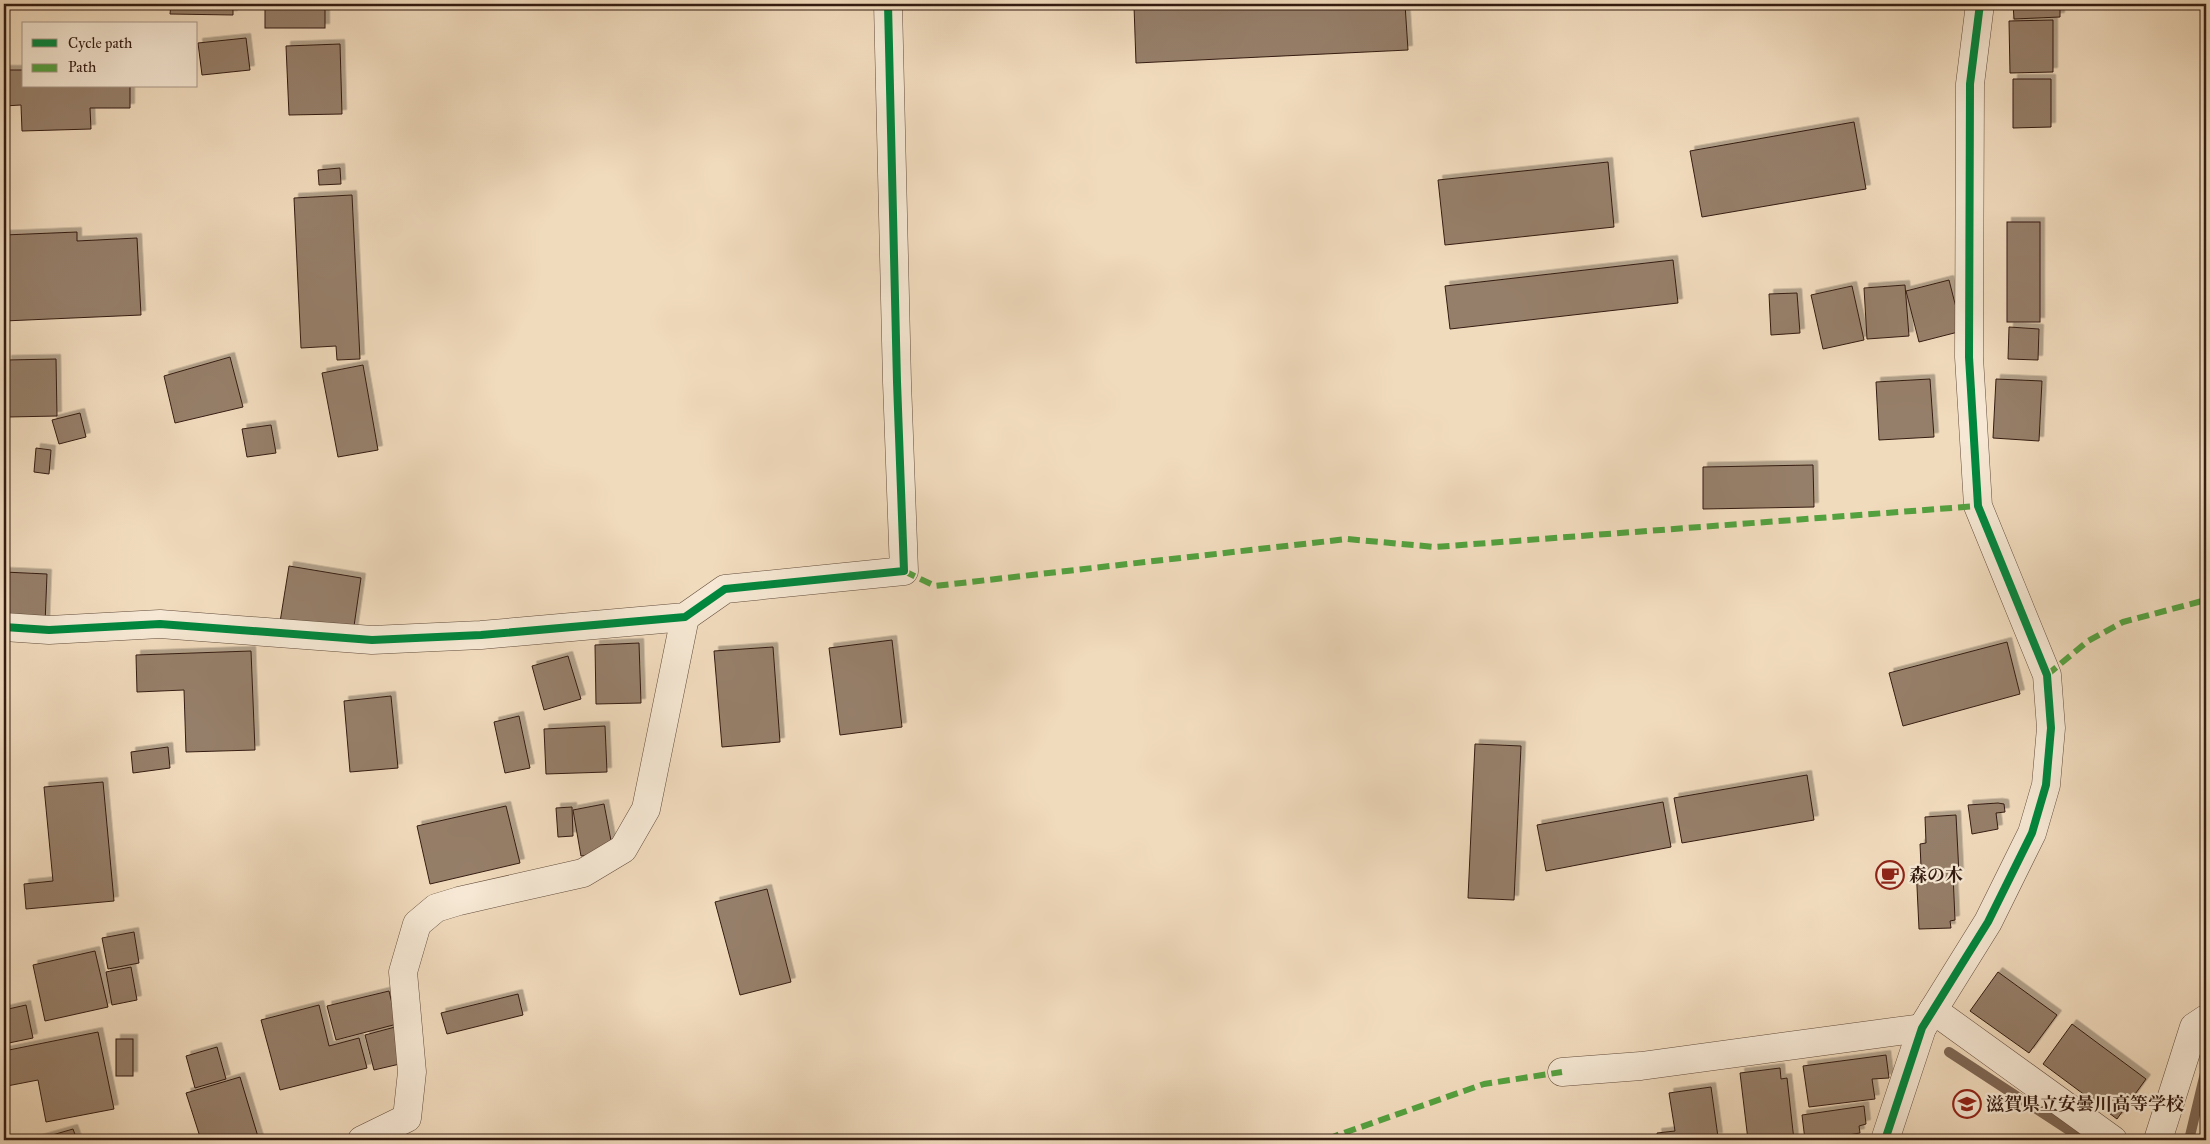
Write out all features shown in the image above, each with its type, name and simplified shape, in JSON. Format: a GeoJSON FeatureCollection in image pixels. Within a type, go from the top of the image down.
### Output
{"type":"FeatureCollection","features":[{"type":"Feature","properties":{"kind":"street"},"geometry":{"type":"LineString","coordinates":[[4,627],[49,630],[160,624],[372,640],[481,635],[685,617],[725,589],[904,571],[897,382],[888,4]]}},
{"type":"Feature","properties":{"kind":"street"},"geometry":{"type":"LineString","coordinates":[[1885,1140],[1928,1019],[1988,922],[2032,833],[2046,785],[2051,728],[2046,675],[1978,506],[1969,357],[1970,84],[1980,4]]}},
{"type":"Feature","properties":{"kind":"street"},"geometry":{"type":"LineString","coordinates":[[362,1140],[407,1118],[412,1072],[402,972],[417,924],[436,908],[452,903],[583,873],[623,849],[646,809],[685,617]]}},
{"type":"Feature","properties":{"kind":"street"},"geometry":{"type":"LineString","coordinates":[[1562,1072],[1641,1066],[1928,1019],[2113,1140]]}},
{"type":"Feature","properties":{"kind":"street"},"geometry":{"type":"LineString","coordinates":[[2158,1140],[2194,1027],[2206,1019]]}},
{"type":"Feature","properties":{"kind":"building"},"geometry":{"type":"Polygon","coordinates":[[[171,4],[233,4],[233,15],[170,14],[171,4]]]}},
{"type":"Feature","properties":{"kind":"building"},"geometry":{"type":"Polygon","coordinates":[[[265,4],[325,4],[325,28],[265,28],[265,4]]]}},
{"type":"Feature","properties":{"kind":"building"},"geometry":{"type":"Polygon","coordinates":[[[1187,4],[1405,4],[1408,50],[1136,63],[1134,6],[1187,4]]]}},
{"type":"Feature","properties":{"kind":"building"},"geometry":{"type":"Polygon","coordinates":[[[2013,4],[2060,4],[2060,17],[2014,19],[2013,4]]]}},
{"type":"Feature","properties":{"kind":"building"},"geometry":{"type":"Polygon","coordinates":[[[2053,20],[2053,72],[2010,73],[2009,21],[2053,20]]]}},
{"type":"Feature","properties":{"kind":"building"},"geometry":{"type":"Polygon","coordinates":[[[246,38],[250,70],[202,75],[198,43],[246,38]]]}},
{"type":"Feature","properties":{"kind":"building"},"geometry":{"type":"Polygon","coordinates":[[[340,44],[342,114],[289,115],[286,46],[340,44]]]}},
{"type":"Feature","properties":{"kind":"building"},"geometry":{"type":"Polygon","coordinates":[[[4,70],[22,70],[22,88],[130,88],[130,108],[90,108],[91,129],[22,131],[21,105],[4,106],[4,70]]]}},
{"type":"Feature","properties":{"kind":"building"},"geometry":{"type":"Polygon","coordinates":[[[2013,79],[2051,79],[2051,127],[2013,128],[2013,79]]]}},
{"type":"Feature","properties":{"kind":"building"},"geometry":{"type":"Polygon","coordinates":[[[1854,122],[1866,189],[1702,217],[1690,151],[1854,122]]]}},
{"type":"Feature","properties":{"kind":"building"},"geometry":{"type":"Polygon","coordinates":[[[1608,162],[1614,227],[1445,245],[1438,180],[1608,162]]]}},
{"type":"Feature","properties":{"kind":"building"},"geometry":{"type":"Polygon","coordinates":[[[340,168],[341,184],[319,185],[318,170],[340,168]]]}},
{"type":"Feature","properties":{"kind":"building"},"geometry":{"type":"Polygon","coordinates":[[[352,195],[360,359],[337,360],[336,346],[301,348],[294,198],[352,195]]]}},
{"type":"Feature","properties":{"kind":"building"},"geometry":{"type":"Polygon","coordinates":[[[2007,222],[2040,222],[2040,322],[2007,322],[2007,222]]]}},
{"type":"Feature","properties":{"kind":"building"},"geometry":{"type":"Polygon","coordinates":[[[77,232],[77,241],[137,238],[141,315],[4,321],[4,235],[77,232]]]}},
{"type":"Feature","properties":{"kind":"building"},"geometry":{"type":"Polygon","coordinates":[[[1673,260],[1678,303],[1450,329],[1445,286],[1673,260]]]}},
{"type":"Feature","properties":{"kind":"building"},"geometry":{"type":"Polygon","coordinates":[[[1949,280],[1962,331],[1919,342],[1906,291],[1949,280]]]}},
{"type":"Feature","properties":{"kind":"building"},"geometry":{"type":"Polygon","coordinates":[[[1905,285],[1909,336],[1867,339],[1864,288],[1905,285]]]}},
{"type":"Feature","properties":{"kind":"building"},"geometry":{"type":"Polygon","coordinates":[[[1852,286],[1864,340],[1823,349],[1811,295],[1852,286]]]}},
{"type":"Feature","properties":{"kind":"building"},"geometry":{"type":"Polygon","coordinates":[[[1797,293],[1800,333],[1771,335],[1769,294],[1797,293]]]}},
{"type":"Feature","properties":{"kind":"building"},"geometry":{"type":"Polygon","coordinates":[[[2009,327],[2039,329],[2038,360],[2008,359],[2009,327]]]}},
{"type":"Feature","properties":{"kind":"building"},"geometry":{"type":"Polygon","coordinates":[[[230,357],[243,407],[175,423],[164,376],[230,357]]]}},
{"type":"Feature","properties":{"kind":"building"},"geometry":{"type":"Polygon","coordinates":[[[56,359],[57,416],[8,417],[7,360],[56,359]]]}},
{"type":"Feature","properties":{"kind":"building"},"geometry":{"type":"Polygon","coordinates":[[[363,365],[378,450],[338,457],[322,373],[363,365]]]}},
{"type":"Feature","properties":{"kind":"building"},"geometry":{"type":"Polygon","coordinates":[[[1930,379],[1934,437],[1879,440],[1876,382],[1930,379]]]}},
{"type":"Feature","properties":{"kind":"building"},"geometry":{"type":"Polygon","coordinates":[[[1996,379],[2042,381],[2039,441],[1993,438],[1996,379]]]}},
{"type":"Feature","properties":{"kind":"building"},"geometry":{"type":"Polygon","coordinates":[[[80,413],[86,437],[59,444],[52,420],[80,413]]]}},
{"type":"Feature","properties":{"kind":"building"},"geometry":{"type":"Polygon","coordinates":[[[271,425],[276,453],[247,457],[242,429],[271,425]]]}},
{"type":"Feature","properties":{"kind":"building"},"geometry":{"type":"Polygon","coordinates":[[[36,448],[51,450],[49,474],[34,472],[36,448]]]}},
{"type":"Feature","properties":{"kind":"building"},"geometry":{"type":"Polygon","coordinates":[[[1813,465],[1814,507],[1703,509],[1703,467],[1813,465]]]}},
{"type":"Feature","properties":{"kind":"building"},"geometry":{"type":"Polygon","coordinates":[[[289,566],[361,578],[353,633],[280,622],[289,566]]]}},
{"type":"Feature","properties":{"kind":"building"},"geometry":{"type":"Polygon","coordinates":[[[4,572],[47,574],[45,624],[4,623],[4,572]]]}},
{"type":"Feature","properties":{"kind":"building"},"geometry":{"type":"Polygon","coordinates":[[[892,640],[902,727],[840,735],[829,648],[892,640]]]}},
{"type":"Feature","properties":{"kind":"building"},"geometry":{"type":"Polygon","coordinates":[[[2007,642],[2020,694],[1903,726],[1889,673],[2007,642]]]}},
{"type":"Feature","properties":{"kind":"building"},"geometry":{"type":"Polygon","coordinates":[[[639,643],[641,703],[596,704],[595,645],[639,643]]]}},
{"type":"Feature","properties":{"kind":"building"},"geometry":{"type":"Polygon","coordinates":[[[773,647],[780,742],[722,747],[714,651],[773,647]]]}},
{"type":"Feature","properties":{"kind":"building"},"geometry":{"type":"Polygon","coordinates":[[[251,651],[255,750],[186,752],[184,690],[137,692],[136,655],[251,651]]]}},
{"type":"Feature","properties":{"kind":"building"},"geometry":{"type":"Polygon","coordinates":[[[568,656],[581,699],[544,710],[532,666],[568,656]]]}},
{"type":"Feature","properties":{"kind":"building"},"geometry":{"type":"Polygon","coordinates":[[[391,696],[398,768],[350,772],[344,701],[391,696]]]}},
{"type":"Feature","properties":{"kind":"building"},"geometry":{"type":"Polygon","coordinates":[[[519,716],[530,768],[505,773],[494,722],[519,716]]]}},
{"type":"Feature","properties":{"kind":"building"},"geometry":{"type":"Polygon","coordinates":[[[605,726],[607,772],[546,774],[544,729],[605,726]]]}},
{"type":"Feature","properties":{"kind":"building"},"geometry":{"type":"Polygon","coordinates":[[[1475,744],[1521,746],[1514,900],[1468,898],[1475,744]]]}},
{"type":"Feature","properties":{"kind":"building"},"geometry":{"type":"Polygon","coordinates":[[[168,747],[170,768],[133,773],[131,752],[168,747]]]}},
{"type":"Feature","properties":{"kind":"building"},"geometry":{"type":"Polygon","coordinates":[[[1807,775],[1814,820],[1682,843],[1674,798],[1807,775]]]}},
{"type":"Feature","properties":{"kind":"building"},"geometry":{"type":"Polygon","coordinates":[[[103,782],[114,901],[26,909],[24,884],[53,881],[44,787],[103,782]]]}},
{"type":"Feature","properties":{"kind":"building"},"geometry":{"type":"Polygon","coordinates":[[[1663,802],[1671,847],[1546,871],[1537,825],[1663,802]]]}},
{"type":"Feature","properties":{"kind":"building"},"geometry":{"type":"Polygon","coordinates":[[[604,804],[613,851],[581,856],[573,810],[604,804]]]}},
{"type":"Feature","properties":{"kind":"building"},"geometry":{"type":"Polygon","coordinates":[[[2004,804],[2005,812],[1996,813],[1998,829],[1972,834],[1968,805],[2004,804]]]}},
{"type":"Feature","properties":{"kind":"building"},"geometry":{"type":"Polygon","coordinates":[[[506,806],[520,863],[430,884],[417,826],[506,806]]]}},
{"type":"Feature","properties":{"kind":"building"},"geometry":{"type":"Polygon","coordinates":[[[572,807],[573,836],[558,837],[556,808],[572,807]]]}},
{"type":"Feature","properties":{"kind":"building"},"geometry":{"type":"Polygon","coordinates":[[[1956,815],[1959,874],[1953,874],[1955,920],[1950,921],[1951,928],[1919,929],[1916,866],[1921,866],[1920,844],[1926,843],[1925,817],[1956,815]]]}},
{"type":"Feature","properties":{"kind":"building"},"geometry":{"type":"Polygon","coordinates":[[[767,889],[791,982],[740,995],[715,902],[767,889]]]}},
{"type":"Feature","properties":{"kind":"building"},"geometry":{"type":"Polygon","coordinates":[[[134,932],[139,963],[108,969],[102,938],[134,932]]]}},
{"type":"Feature","properties":{"kind":"building"},"geometry":{"type":"Polygon","coordinates":[[[95,951],[108,1007],[45,1021],[33,965],[95,951]]]}},
{"type":"Feature","properties":{"kind":"building"},"geometry":{"type":"Polygon","coordinates":[[[131,967],[137,1000],[112,1005],[106,972],[131,967]]]}},
{"type":"Feature","properties":{"kind":"building"},"geometry":{"type":"Polygon","coordinates":[[[1998,972],[2057,1015],[2029,1053],[1970,1011],[1998,972]]]}},
{"type":"Feature","properties":{"kind":"building"},"geometry":{"type":"Polygon","coordinates":[[[389,991],[397,1024],[336,1040],[327,1006],[389,991]]]}},
{"type":"Feature","properties":{"kind":"building"},"geometry":{"type":"Polygon","coordinates":[[[518,994],[523,1015],[447,1034],[441,1013],[518,994]]]}},
{"type":"Feature","properties":{"kind":"building"},"geometry":{"type":"Polygon","coordinates":[[[26,1005],[33,1038],[4,1044],[4,1010],[26,1005]]]}},
{"type":"Feature","properties":{"kind":"building"},"geometry":{"type":"Polygon","coordinates":[[[319,1005],[329,1046],[359,1038],[367,1068],[280,1090],[261,1020],[319,1005]]]}},
{"type":"Feature","properties":{"kind":"building"},"geometry":{"type":"Polygon","coordinates":[[[2072,1024],[2146,1079],[2117,1119],[2043,1064],[2072,1024]]]}},
{"type":"Feature","properties":{"kind":"building"},"geometry":{"type":"Polygon","coordinates":[[[395,1027],[404,1063],[374,1070],[365,1035],[395,1027]]]}},
{"type":"Feature","properties":{"kind":"building"},"geometry":{"type":"Polygon","coordinates":[[[98,1032],[114,1109],[46,1122],[38,1080],[7,1086],[4,1069],[4,1051],[98,1032]]]}},
{"type":"Feature","properties":{"kind":"building"},"geometry":{"type":"Polygon","coordinates":[[[116,1039],[133,1039],[133,1076],[116,1076],[116,1039]]]}},
{"type":"Feature","properties":{"kind":"building"},"geometry":{"type":"Polygon","coordinates":[[[217,1047],[226,1079],[195,1088],[186,1056],[217,1047]]]}},
{"type":"Feature","properties":{"kind":"building"},"geometry":{"type":"Polygon","coordinates":[[[1886,1055],[1889,1078],[1872,1079],[1875,1099],[1809,1107],[1803,1066],[1886,1055]]]}},
{"type":"Feature","properties":{"kind":"building"},"geometry":{"type":"Polygon","coordinates":[[[1780,1068],[1781,1079],[1787,1078],[1794,1140],[1748,1140],[1740,1073],[1780,1068]]]}},
{"type":"Feature","properties":{"kind":"building"},"geometry":{"type":"Polygon","coordinates":[[[240,1077],[259,1140],[201,1140],[186,1093],[240,1077]]]}},
{"type":"Feature","properties":{"kind":"building"},"geometry":{"type":"Polygon","coordinates":[[[1711,1087],[1718,1137],[1713,1137],[1713,1140],[1658,1140],[1657,1133],[1675,1131],[1669,1093],[1711,1087]]]}},
{"type":"Feature","properties":{"kind":"building"},"geometry":{"type":"Polygon","coordinates":[[[1864,1106],[1866,1124],[1859,1126],[1860,1133],[1848,1135],[1849,1140],[1805,1140],[1802,1115],[1864,1106]]]}},
{"type":"Feature","properties":{"kind":"building"},"geometry":{"type":"Polygon","coordinates":[[[73,1129],[77,1140],[35,1140],[73,1129]]]}},
{"type":"Feature","properties":{"kind":"waterway"},"geometry":{"type":"LineString","coordinates":[[1949,1052],[2084,1140]]}},
{"type":"Feature","properties":{"kind":"waterway"},"geometry":{"type":"LineString","coordinates":[[2189,1140],[2206,1069]]}},
{"type":"Feature","properties":{"kind":"marked path"},"geometry":{"type":"LineString","coordinates":[[904,571],[935,586],[1347,539],[1435,547],[1978,506]]}},
{"type":"Feature","properties":{"kind":"marked path"},"geometry":{"type":"LineString","coordinates":[[2047,675],[2088,641],[2123,622],[2206,600]]}},
{"type":"Feature","properties":{"kind":"marked path"},"geometry":{"type":"LineString","coordinates":[[1328,1140],[1484,1084],[1562,1072]]}},
{"type":"Feature","properties":{"kind":"cycle path"},"geometry":{"type":"LineString","coordinates":[[4,627],[49,630],[160,624],[372,640],[481,635],[685,617],[725,589],[904,571],[897,382],[888,4]]}},
{"type":"Feature","properties":{"kind":"cycle path"},"geometry":{"type":"LineString","coordinates":[[1885,1140],[1922,1028],[1988,922],[2032,833],[2046,785],[2051,728],[2047,675],[1978,506],[1969,357],[1970,84],[1980,4]]}},
{"type":"Feature","properties":{"kind":"place","name":"森の木"},"geometry":{"type":"Point","coordinates":[1890,875]}},
{"type":"Feature","properties":{"kind":"place","name":"滋賀県立安曇川高等学校"},"geometry":{"type":"Point","coordinates":[1967,1104]}}]}
